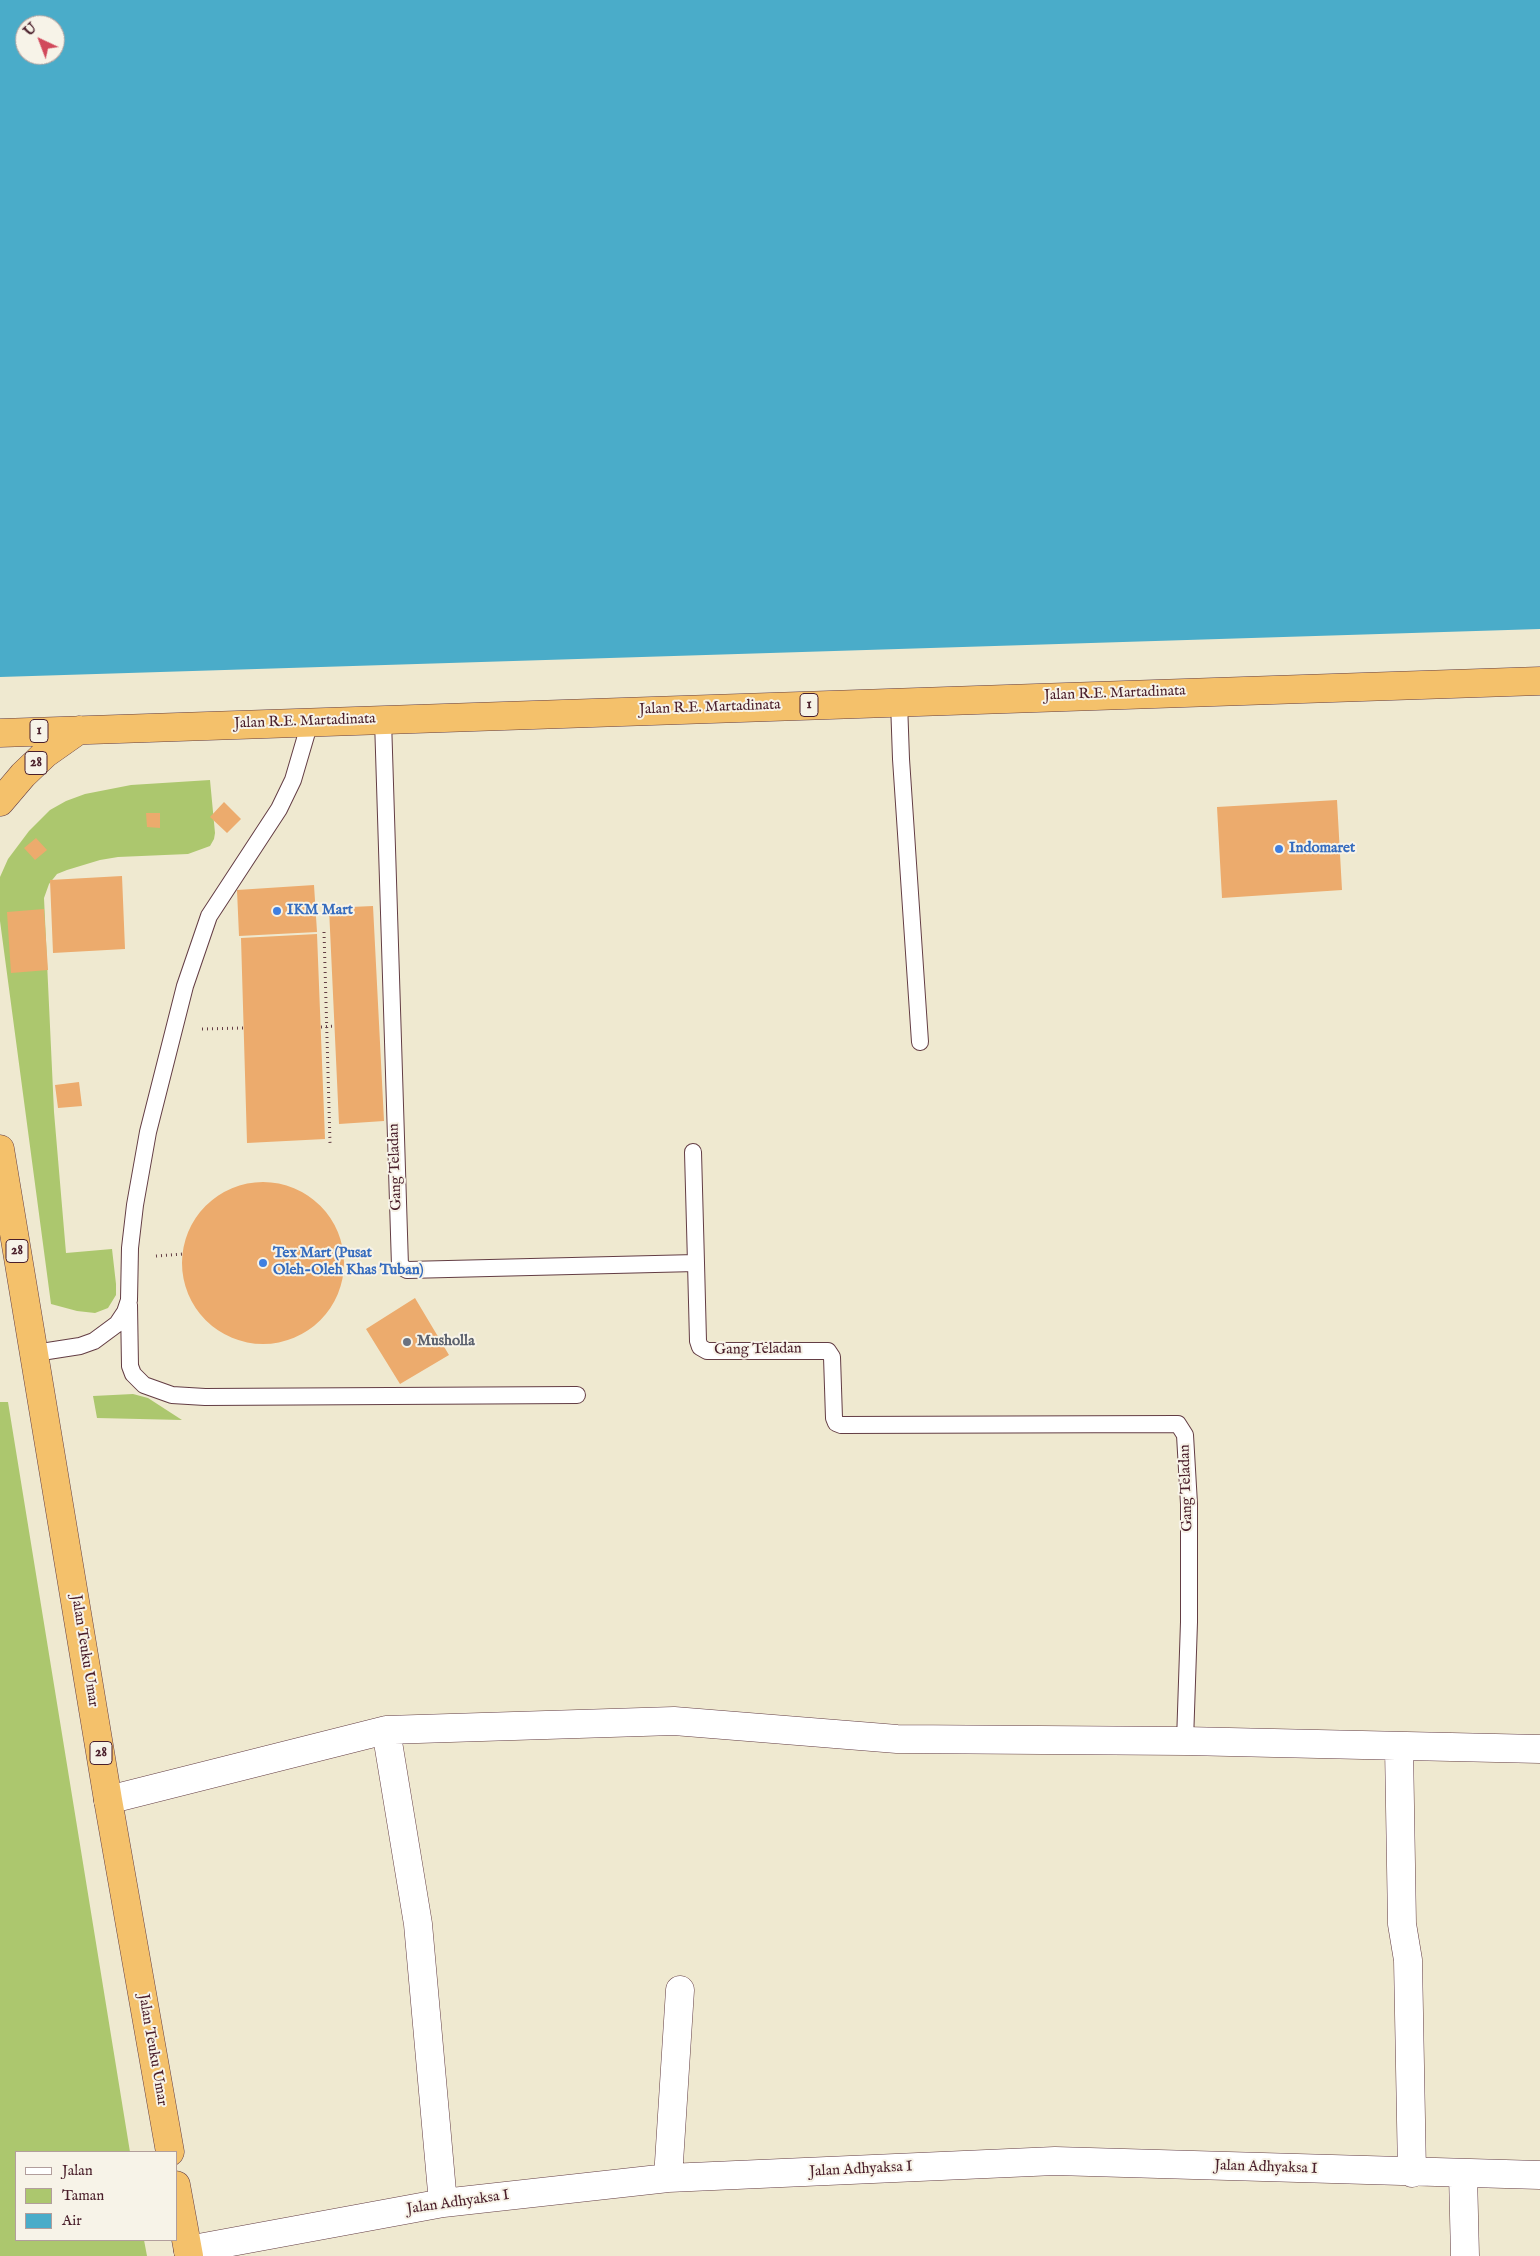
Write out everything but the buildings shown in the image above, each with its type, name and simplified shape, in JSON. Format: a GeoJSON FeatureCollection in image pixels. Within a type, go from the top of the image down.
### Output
{"type":"FeatureCollection","features":[{"type":"Feature","properties":{"kind":"highway","name":"Jalan R.E. Martadinata"},"geometry":{"type":"LineString","coordinates":[[0,733],[1540,681]]}},
{"type":"Feature","properties":{"kind":"highway","name":"28"},"geometry":{"type":"LineString","coordinates":[[0,802],[23,775],[45,754],[79,730]]}},
{"type":"Feature","properties":{"kind":"highway","name":"Jalan Teuku Umar"},"geometry":{"type":"LineString","coordinates":[[0,1149],[108,1800],[170,2151]]}},
{"type":"Feature","properties":{"kind":"highway"},"geometry":{"type":"LineString","coordinates":[[178,2196],[188,2253]]}},
{"type":"Feature","properties":{"kind":"street"},"geometry":{"type":"LineString","coordinates":[[108,1800],[386,1730],[674,1721],[896,1739],[1185,1741],[1540,1749]]}},
{"type":"Feature","properties":{"kind":"street"},"geometry":{"type":"LineString","coordinates":[[386,1730],[418,1924],[443,2203]]}},
{"type":"Feature","properties":{"kind":"street"},"geometry":{"type":"LineString","coordinates":[[1400,1747],[1402,1924],[1408,1960],[1412,2173]]}},
{"type":"Feature","properties":{"kind":"street"},"geometry":{"type":"LineString","coordinates":[[668,2178],[680,1990]]}},
{"type":"Feature","properties":{"kind":"street","name":"Jalan Adhyaksa I"},"geometry":{"type":"LineString","coordinates":[[188,2253],[443,2203],[668,2178],[1055,2161],[1412,2173],[1540,2175]]}},
{"type":"Feature","properties":{"kind":"street"},"geometry":{"type":"LineString","coordinates":[[1463,2174],[1465,2256]]}},
{"type":"Feature","properties":{"kind":"lane"},"geometry":{"type":"LineString","coordinates":[[899,702],[901,759],[920,1042]]}},
{"type":"Feature","properties":{"kind":"lane","name":"Gang Teladan"},"geometry":{"type":"LineString","coordinates":[[383,720],[400,1266],[407,1270],[696,1263],[700,1347],[707,1351],[828,1350],[832,1357],[834,1418],[838,1425],[1173,1423],[1180,1425],[1185,1435],[1189,1504],[1189,1622],[1185,1741]]}},
{"type":"Feature","properties":{"kind":"lane"},"geometry":{"type":"LineString","coordinates":[[310,722],[293,780],[282,802],[218,902],[206,925],[185,986],[148,1132],[135,1205],[130,1248],[130,1366],[133,1374],[144,1385],[172,1395],[205,1398],[578,1395]]}},
{"type":"Feature","properties":{"kind":"lane"},"geometry":{"type":"LineString","coordinates":[[693,1152],[696,1263]]}},
{"type":"Feature","properties":{"kind":"lane"},"geometry":{"type":"LineString","coordinates":[[35,1353],[80,1346],[94,1341],[117,1324],[130,1300]]}},
{"type":"Feature","properties":{"kind":"path"},"geometry":{"type":"LineString","coordinates":[[324,932],[330,1143]]}},
{"type":"Feature","properties":{"kind":"path"},"geometry":{"type":"LineString","coordinates":[[321,1026],[335,1026]]}},
{"type":"Feature","properties":{"kind":"path"},"geometry":{"type":"LineString","coordinates":[[174,1030],[243,1028]]}},
{"type":"Feature","properties":{"kind":"green space"},"geometry":{"type":"Polygon","coordinates":[[[210,780],[215,833],[210,846],[188,854],[118,857],[100,860],[67,870],[57,874],[49,884],[44,898],[54,1112],[66,1253],[112,1249],[116,1284],[116,1295],[108,1308],[95,1313],[77,1311],[51,1304],[0,921],[0,877],[8,859],[29,831],[50,810],[66,801],[85,794],[131,785],[210,780]]]}},
{"type":"Feature","properties":{"kind":"green space"},"geometry":{"type":"Polygon","coordinates":[[[133,1394],[148,1398],[182,1420],[97,1418],[93,1396],[133,1394]]]}},
{"type":"Feature","properties":{"kind":"green space"},"geometry":{"type":"Polygon","coordinates":[[[0,1402],[8,1402],[130,2151],[15,2151],[15,2241],[144,2241],[147,2256],[0,2256],[0,1402]]]}},
{"type":"Feature","properties":{"kind":"water"},"geometry":{"type":"Polygon","coordinates":[[[0,0],[1540,0],[1540,629],[0,677],[0,0]]]}},
{"type":"Feature","properties":{"kind":"place","name":"Indomaret"},"geometry":{"type":"Point","coordinates":[1279,849]}},
{"type":"Feature","properties":{"kind":"place","name":"IKM Mart"},"geometry":{"type":"Point","coordinates":[277,911]}},
{"type":"Feature","properties":{"kind":"place","name":"Tex Mart (Pusat Oleh-Oleh Khas Tuban)"},"geometry":{"type":"Point","coordinates":[263,1263]}},
{"type":"Feature","properties":{"kind":"place","name":"Musholla"},"geometry":{"type":"Point","coordinates":[407,1342]}}]}
